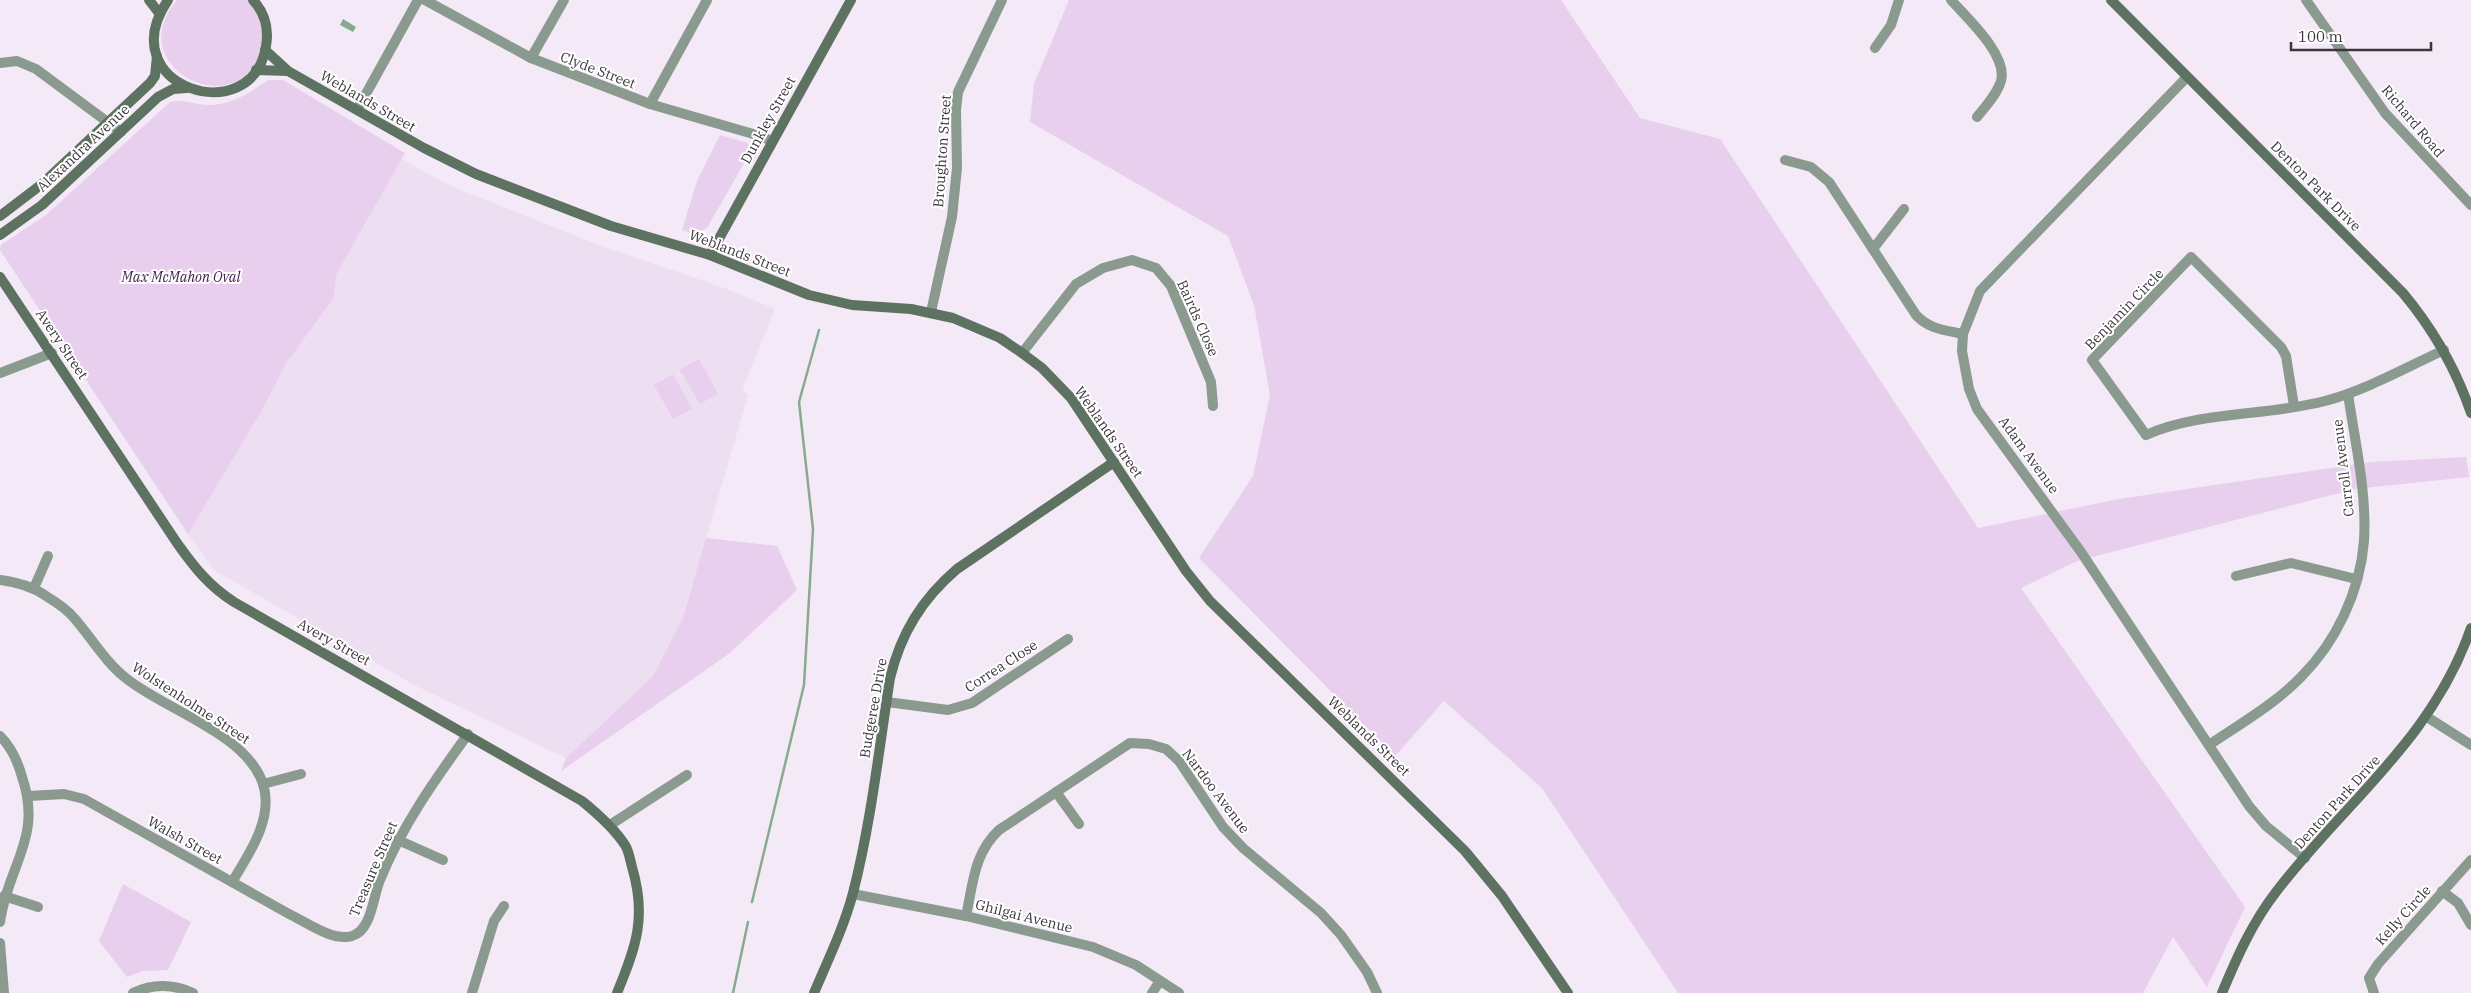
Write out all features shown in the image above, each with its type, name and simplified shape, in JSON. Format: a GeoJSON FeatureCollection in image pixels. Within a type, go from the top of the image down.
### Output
{"type":"FeatureCollection","features":[{"type":"Feature","properties":{"kind":"street"},"geometry":{"type":"LineString","coordinates":[[150,0],[159,13]]}},
{"type":"Feature","properties":{"kind":"street"},"geometry":{"type":"LineString","coordinates":[[168,0],[159,13],[155,27],[154,41],[157,55],[167,73],[187,88],[202,93],[223,92],[242,84],[256,70],[266,50],[266,27],[257,2]]}},
{"type":"Feature","properties":{"kind":"street"},"geometry":{"type":"LineString","coordinates":[[357,110],[418,0]]}},
{"type":"Feature","properties":{"kind":"street","name":"Clyde Street"},"geometry":{"type":"LineString","coordinates":[[425,0],[531,58],[650,104],[772,141]]}},
{"type":"Feature","properties":{"kind":"street"},"geometry":{"type":"LineString","coordinates":[[531,58],[564,0]]}},
{"type":"Feature","properties":{"kind":"street"},"geometry":{"type":"LineString","coordinates":[[650,104],[707,0]]}},
{"type":"Feature","properties":{"kind":"street","name":"Dunkley Street"},"geometry":{"type":"LineString","coordinates":[[710,255],[852,0]]}},
{"type":"Feature","properties":{"kind":"street","name":"Broughton Street"},"geometry":{"type":"LineString","coordinates":[[931,312],[952,217],[957,168],[956,110],[958,92],[1002,0]]}},
{"type":"Feature","properties":{"kind":"street"},"geometry":{"type":"LineString","coordinates":[[1875,48],[1891,25],[1899,0]]}},
{"type":"Feature","properties":{"kind":"street"},"geometry":{"type":"LineString","coordinates":[[1951,0],[1990,45],[2002,64],[2001,80],[1991,100],[1977,117]]}},
{"type":"Feature","properties":{"kind":"street","name":"Denton Park Drive"},"geometry":{"type":"LineString","coordinates":[[2111,0],[2392,281],[2416,308],[2444,350],[2471,413]]}},
{"type":"Feature","properties":{"kind":"street","name":"Richard Road"},"geometry":{"type":"LineString","coordinates":[[2306,0],[2385,113],[2471,205]]}},
{"type":"Feature","properties":{"kind":"street","name":"Weblands Street"},"geometry":{"type":"LineString","coordinates":[[266,50],[288,71],[424,148],[476,174],[601,223],[710,255],[800,292],[833,302],[931,312],[976,327],[1022,353],[1042,368],[1071,398],[1203,594],[1465,851],[1502,896],[1568,993]]}},
{"type":"Feature","properties":{"kind":"street","name":"Alexandra Avenue"},"geometry":{"type":"LineString","coordinates":[[0,216],[28,196],[150,83],[155,76],[157,55]]}},
{"type":"Feature","properties":{"kind":"street"},"geometry":{"type":"LineString","coordinates":[[0,63],[18,61],[26,64],[121,132]]}},
{"type":"Feature","properties":{"kind":"street","name":"Weblands Street"},"geometry":{"type":"LineString","coordinates":[[256,70],[288,71]]}},
{"type":"Feature","properties":{"kind":"street","name":"Adam Avenue"},"geometry":{"type":"LineString","coordinates":[[2187,77],[1980,290],[1971,308],[1963,334],[1964,369],[1978,409],[2071,537],[2249,806],[2266,826],[2305,858]]}},
{"type":"Feature","properties":{"kind":"street","name":"Alexandra Avenue"},"geometry":{"type":"LineString","coordinates":[[0,235],[42,205],[165,92],[187,88]]}},
{"type":"Feature","properties":{"kind":"street"},"geometry":{"type":"LineString","coordinates":[[1785,160],[1811,167],[1829,182],[1916,315],[1924,324],[1936,329],[1963,334]]}},
{"type":"Feature","properties":{"kind":"street"},"geometry":{"type":"LineString","coordinates":[[1873,249],[1904,209]]}},
{"type":"Feature","properties":{"kind":"street","name":"Benjamin Circle"},"geometry":{"type":"LineString","coordinates":[[2294,406],[2286,356],[2281,347],[2191,257],[2092,360],[2146,436],[2161,428],[2185,423],[2324,402],[2348,394],[2444,350]]}},
{"type":"Feature","properties":{"kind":"street","name":"Bairds Close"},"geometry":{"type":"LineString","coordinates":[[1022,353],[1076,284],[1104,268],[1132,260],[1156,268],[1171,286],[1212,382],[1214,406]]}},
{"type":"Feature","properties":{"kind":"street","name":"Avery Street"},"geometry":{"type":"LineString","coordinates":[[0,277],[177,544],[199,574],[210,585],[234,602],[468,734],[582,801],[610,825],[626,847],[640,891],[639,925],[633,954],[617,993]]}},
{"type":"Feature","properties":{"kind":"street"},"geometry":{"type":"LineString","coordinates":[[0,373],[52,353]]}},
{"type":"Feature","properties":{"kind":"street","name":"Carroll Avenue"},"geometry":{"type":"LineString","coordinates":[[2209,745],[2274,700],[2301,678],[2325,649],[2344,618],[2356,579],[2364,542],[2363,500],[2348,394]]}},
{"type":"Feature","properties":{"kind":"street","name":"Budgeree Drive"},"geometry":{"type":"LineString","coordinates":[[817,993],[853,894],[864,841],[894,664],[903,638],[924,603],[938,586],[957,569],[1114,462]]}},
{"type":"Feature","properties":{"kind":"street"},"geometry":{"type":"LineString","coordinates":[[34,588],[48,556]]}},
{"type":"Feature","properties":{"kind":"street"},"geometry":{"type":"LineString","coordinates":[[2236,576],[2291,563],[2302,564],[2356,579]]}},
{"type":"Feature","properties":{"kind":"street","name":"Wolstenholme Street"},"geometry":{"type":"LineString","coordinates":[[0,580],[34,588],[74,618],[103,655],[127,679],[150,696],[224,738],[246,756],[254,766],[263,784],[263,823],[232,882]]}},
{"type":"Feature","properties":{"kind":"street","name":"Denton Park Drive"},"geometry":{"type":"LineString","coordinates":[[2222,993],[2239,952],[2257,920],[2276,893],[2399,752],[2427,717],[2450,678],[2471,628]]}},
{"type":"Feature","properties":{"kind":"street","name":"Correa Close"},"geometry":{"type":"LineString","coordinates":[[887,702],[948,710],[972,703],[1068,639]]}},
{"type":"Feature","properties":{"kind":"street"},"geometry":{"type":"LineString","coordinates":[[2427,717],[2471,745]]}},
{"type":"Feature","properties":{"kind":"street","name":"Treasure Street"},"geometry":{"type":"LineString","coordinates":[[322,930],[345,938],[354,936],[361,931],[366,924],[380,880],[398,840],[420,800],[468,734]]}},
{"type":"Feature","properties":{"kind":"street"},"geometry":{"type":"LineString","coordinates":[[0,736],[17,763],[29,796],[28,834],[4,896],[0,922]]}},
{"type":"Feature","properties":{"kind":"street","name":"Nardoo Avenue"},"geometry":{"type":"LineString","coordinates":[[966,916],[978,858],[987,841],[999,830],[1130,744],[1149,744],[1166,749],[1179,762],[1223,827],[1243,848],[1322,913],[1342,935],[1367,972],[1377,993]]}},
{"type":"Feature","properties":{"kind":"street"},"geometry":{"type":"LineString","coordinates":[[263,784],[301,774]]}},
{"type":"Feature","properties":{"kind":"street"},"geometry":{"type":"LineString","coordinates":[[610,825],[653,795],[687,775]]}},
{"type":"Feature","properties":{"kind":"street"},"geometry":{"type":"LineString","coordinates":[[1056,792],[1078,824]]}},
{"type":"Feature","properties":{"kind":"street","name":"Walsh Street"},"geometry":{"type":"LineString","coordinates":[[29,796],[64,794],[84,799],[322,930]]}},
{"type":"Feature","properties":{"kind":"street"},"geometry":{"type":"LineString","coordinates":[[398,840],[443,860]]}},
{"type":"Feature","properties":{"kind":"street","name":"Kelly Circle"},"geometry":{"type":"LineString","coordinates":[[2374,993],[2369,978],[2378,964],[2471,860]]}},
{"type":"Feature","properties":{"kind":"street"},"geometry":{"type":"LineString","coordinates":[[2442,891],[2458,903],[2471,924]]}},
{"type":"Feature","properties":{"kind":"street","name":"Ghilgai Avenue"},"geometry":{"type":"LineString","coordinates":[[853,894],[966,916],[1093,947],[1136,965],[1179,993]]}},
{"type":"Feature","properties":{"kind":"street"},"geometry":{"type":"LineString","coordinates":[[4,896],[38,907]]}},
{"type":"Feature","properties":{"kind":"street"},"geometry":{"type":"LineString","coordinates":[[472,993],[494,921],[504,906]]}},
{"type":"Feature","properties":{"kind":"street"},"geometry":{"type":"LineString","coordinates":[[0,943],[4,993]]}},
{"type":"Feature","properties":{"kind":"street"},"geometry":{"type":"LineString","coordinates":[[1152,993],[1160,981]]}},
{"type":"Feature","properties":{"kind":"street"},"geometry":{"type":"LineString","coordinates":[[133,993],[148,988],[168,986],[193,993]]}},
{"type":"Feature","properties":{"kind":"shaded area"},"geometry":{"type":"Polygon","coordinates":[[[343,19],[356,27],[353,32],[340,25],[343,19]]]}},
{"type":"Feature","properties":{"kind":"shaded area"},"geometry":{"type":"Polygon","coordinates":[[[401,159],[453,187],[593,243],[727,289],[775,309],[742,390],[748,395],[683,618],[653,676],[566,758],[414,685],[214,570],[188,534],[262,410],[287,362],[333,299],[337,273],[401,159]]]}},
{"type":"Feature","properties":{"kind":"green space"},"geometry":{"type":"Polygon","coordinates":[[[177,0],[248,0],[258,16],[263,33],[262,46],[250,70],[232,83],[211,86],[190,80],[173,66],[163,48],[163,25],[177,0]]]}},
{"type":"Feature","properties":{"kind":"green space"},"geometry":{"type":"Polygon","coordinates":[[[1069,0],[1561,0],[1640,118],[1720,139],[1978,528],[2119,499],[2372,462],[2466,457],[2469,477],[2355,489],[2077,561],[2021,588],[2245,907],[2207,987],[2173,937],[2143,993],[1678,993],[1542,788],[1444,701],[1395,756],[1199,558],[1253,476],[1270,395],[1254,305],[1228,236],[1030,122],[1034,84],[1069,0]]]}},
{"type":"Feature","properties":{"kind":"green space","name":"Max McMahon Oval"},"geometry":{"type":"Polygon","coordinates":[[[268,80],[283,80],[405,153],[337,273],[333,299],[287,362],[262,410],[188,534],[0,250],[1,245],[46,215],[170,102],[181,101],[206,105],[219,104],[241,97],[268,80]]]}},
{"type":"Feature","properties":{"kind":"green space"},"geometry":{"type":"Polygon","coordinates":[[[720,135],[748,143],[751,151],[707,228],[694,234],[682,230],[697,181],[720,135]]]}},
{"type":"Feature","properties":{"kind":"green space"},"geometry":{"type":"Polygon","coordinates":[[[699,359],[718,394],[700,404],[680,370],[699,359]]]}},
{"type":"Feature","properties":{"kind":"green space"},"geometry":{"type":"Polygon","coordinates":[[[673,374],[692,409],[673,419],[654,385],[673,374]]]}},
{"type":"Feature","properties":{"kind":"green space"},"geometry":{"type":"Polygon","coordinates":[[[706,538],[777,546],[797,590],[730,653],[561,771],[566,758],[653,676],[683,618],[706,538]]]}},
{"type":"Feature","properties":{"kind":"green space"},"geometry":{"type":"Polygon","coordinates":[[[123,884],[191,922],[168,970],[142,971],[127,977],[99,941],[123,884]]]}},
{"type":"Feature","properties":{"kind":"waterway"},"geometry":{"type":"LineString","coordinates":[[752,902],[804,685],[813,529],[799,402],[819,330]]}},
{"type":"Feature","properties":{"kind":"waterway"},"geometry":{"type":"LineString","coordinates":[[733,993],[748,922]]}}]}
